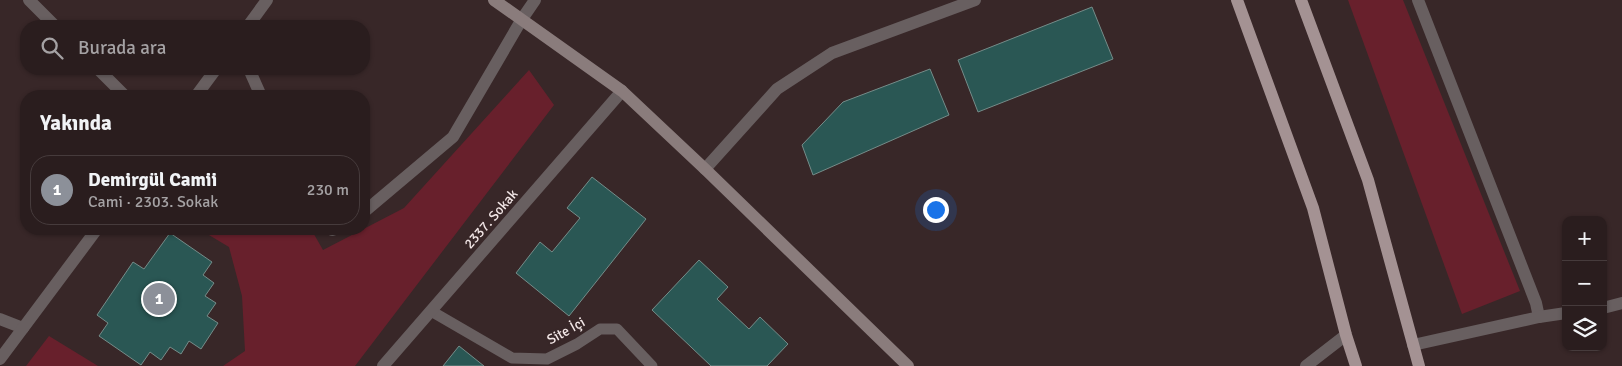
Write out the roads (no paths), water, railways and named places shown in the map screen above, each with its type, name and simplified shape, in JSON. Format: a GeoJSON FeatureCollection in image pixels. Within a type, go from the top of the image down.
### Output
{"type":"FeatureCollection","features":[{"type":"Feature","properties":{"kind":"main road"},"geometry":{"type":"LineString","coordinates":[[1237,0],[1313,208],[1356,366]]}},
{"type":"Feature","properties":{"kind":"main road"},"geometry":{"type":"LineString","coordinates":[[1302,0],[1368,180],[1419,366]]}},
{"type":"Feature","properties":{"kind":"street"},"geometry":{"type":"LineString","coordinates":[[30,0],[50,20]]}},
{"type":"Feature","properties":{"kind":"street"},"geometry":{"type":"LineString","coordinates":[[252,20],[267,0]]}},
{"type":"Feature","properties":{"kind":"street"},"geometry":{"type":"LineString","coordinates":[[494,0],[622,91],[908,366]]}},
{"type":"Feature","properties":{"kind":"street"},"geometry":{"type":"LineString","coordinates":[[370,207],[453,137],[535,0]]}},
{"type":"Feature","properties":{"kind":"street"},"geometry":{"type":"LineString","coordinates":[[705,169],[776,89],[832,53],[975,0]]}},
{"type":"Feature","properties":{"kind":"street"},"geometry":{"type":"LineString","coordinates":[[1418,0],[1536,303],[1539,317]]}},
{"type":"Feature","properties":{"kind":"street"},"geometry":{"type":"LineString","coordinates":[[104,75],[119,90]]}},
{"type":"Feature","properties":{"kind":"street"},"geometry":{"type":"LineString","coordinates":[[200,90],[212,75]]}},
{"type":"Feature","properties":{"kind":"street"},"geometry":{"type":"LineString","coordinates":[[252,75],[259,90]]}},
{"type":"Feature","properties":{"kind":"street","name":"2337. Sokak"},"geometry":{"type":"LineString","coordinates":[[383,366],[622,91]]}},
{"type":"Feature","properties":{"kind":"street"},"geometry":{"type":"LineString","coordinates":[[0,359],[93,235]]}},
{"type":"Feature","properties":{"kind":"street"},"geometry":{"type":"LineString","coordinates":[[1607,307],[1622,303]]}},
{"type":"Feature","properties":{"kind":"street"},"geometry":{"type":"LineString","coordinates":[[1413,345],[1562,314]]}},
{"type":"Feature","properties":{"kind":"street"},"geometry":{"type":"LineString","coordinates":[[0,319],[23,328]]}},
{"type":"Feature","properties":{"kind":"street"},"geometry":{"type":"LineString","coordinates":[[1306,366],[1346,334]]}},
{"type":"Feature","properties":{"kind":"lane","name":"Site İçi"},"geometry":{"type":"LineString","coordinates":[[431,311],[512,358],[547,359],[577,344],[600,328],[618,329],[652,366]]}},
{"type":"Feature","properties":{"kind":"place","name":"Demirgül Camii"},"geometry":{"type":"Point","coordinates":[159,299]}}]}
